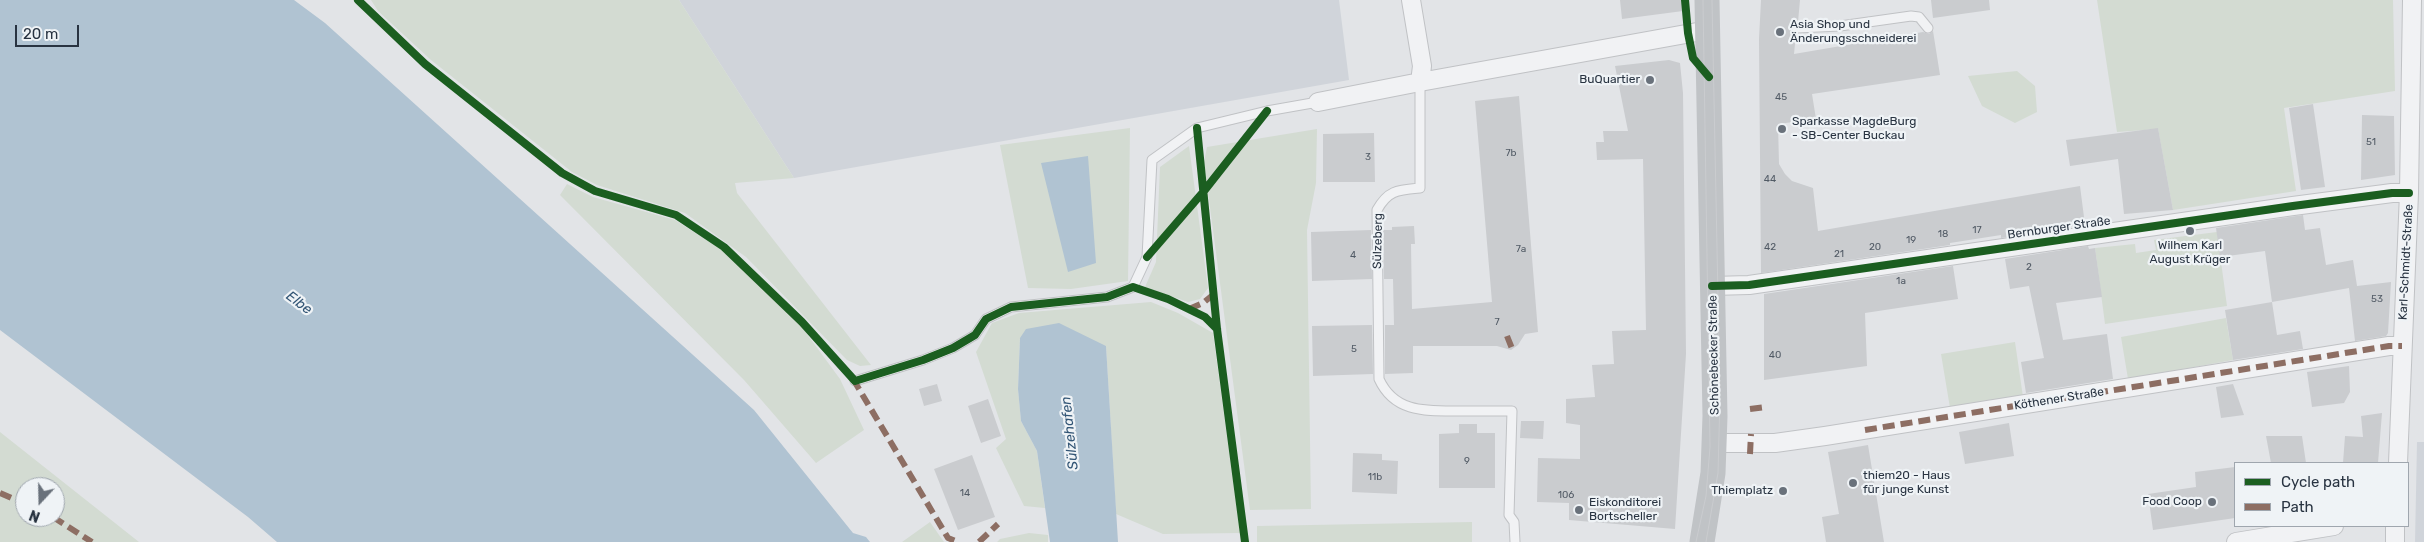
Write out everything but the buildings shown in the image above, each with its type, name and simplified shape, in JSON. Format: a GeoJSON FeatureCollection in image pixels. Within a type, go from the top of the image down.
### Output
{"type":"FeatureCollection","features":[{"type":"Feature","properties":{"kind":"main road","name":"Schönebecker Straße"},"geometry":{"type":"LineString","coordinates":[[1702,542],[1715,443],[1707,0]]}},
{"type":"Feature","properties":{"kind":"street","name":"Sülzeberg"},"geometry":{"type":"LineString","coordinates":[[1412,0],[1422,66],[1420,82]]}},
{"type":"Feature","properties":{"kind":"street","name":"Karl-Schmidt-Straße"},"geometry":{"type":"LineString","coordinates":[[2398,462],[2409,193],[2412,0]]}},
{"type":"Feature","properties":{"kind":"street"},"geometry":{"type":"LineString","coordinates":[[1318,102],[1708,30]]}},
{"type":"Feature","properties":{"kind":"street","name":"Bernburger Straße"},"geometry":{"type":"LineString","coordinates":[[1712,286],[1748,285],[2392,192],[2409,193]]}},
{"type":"Feature","properties":{"kind":"street","name":"Köthener Straße"},"geometry":{"type":"LineString","coordinates":[[1715,443],[1775,443],[1825,436],[2389,346],[2402,346]]}},
{"type":"Feature","properties":{"kind":"street"},"geometry":{"type":"LineString","coordinates":[[2236,542],[2328,527]]}},
{"type":"Feature","properties":{"kind":"street"},"geometry":{"type":"LineString","coordinates":[[2395,527],[2395,542]]}},
{"type":"Feature","properties":{"kind":"lane"},"geometry":{"type":"LineString","coordinates":[[1797,28],[1840,26],[1912,16],[1919,17],[1928,28]]}},
{"type":"Feature","properties":{"kind":"lane","name":"Sülzeberg"},"geometry":{"type":"LineString","coordinates":[[1420,82],[1420,188],[1399,190],[1384,198],[1377,210],[1379,379],[1388,394],[1398,402],[1416,410],[1512,411],[1509,515],[1514,522],[1514,542]]}},
{"type":"Feature","properties":{"kind":"lane"},"geometry":{"type":"LineString","coordinates":[[855,381],[923,360],[952,348],[975,335],[986,319],[1011,307],[1106,297],[1133,287],[1146,257],[1152,160],[1197,128],[1266,111],[1318,102]]}},
{"type":"Feature","properties":{"kind":"shaded area"},"geometry":{"type":"Polygon","coordinates":[[[371,0],[679,0],[794,178],[735,183],[737,193],[871,365],[860,366],[847,360],[746,257],[685,213],[597,185],[572,172],[431,60],[378,11],[371,0]]]}},
{"type":"Feature","properties":{"kind":"shaded area"},"geometry":{"type":"Polygon","coordinates":[[[679,0],[1339,0],[1349,80],[794,178],[679,0]]]}},
{"type":"Feature","properties":{"kind":"shaded area"},"geometry":{"type":"Polygon","coordinates":[[[2097,0],[2393,0],[2395,91],[2284,108],[2296,191],[2173,210],[2158,129],[2117,132],[2097,0]]]}},
{"type":"Feature","properties":{"kind":"shaded area"},"geometry":{"type":"Polygon","coordinates":[[[2017,71],[2035,86],[2037,112],[2015,123],[1982,106],[1968,76],[2017,71]]]}},
{"type":"Feature","properties":{"kind":"shaded area"},"geometry":{"type":"Polygon","coordinates":[[[1130,128],[1128,281],[1071,289],[1028,288],[1000,145],[1130,128]]]}},
{"type":"Feature","properties":{"kind":"shaded area"},"geometry":{"type":"Polygon","coordinates":[[[1317,129],[1316,183],[1307,230],[1311,509],[1250,510],[1204,162],[1207,147],[1317,129]]]}},
{"type":"Feature","properties":{"kind":"shaded area"},"geometry":{"type":"Polygon","coordinates":[[[1189,146],[1208,288],[1200,299],[1188,302],[1145,287],[1156,262],[1160,167],[1189,146]]]}},
{"type":"Feature","properties":{"kind":"shaded area"},"geometry":{"type":"Polygon","coordinates":[[[567,184],[593,197],[675,220],[722,250],[801,326],[840,379],[864,430],[816,463],[744,380],[560,195],[567,184]]]}},
{"type":"Feature","properties":{"kind":"shaded area"},"geometry":{"type":"Polygon","coordinates":[[[2217,232],[2227,306],[2105,324],[2095,248],[2135,244],[2136,253],[2156,250],[2154,240],[2217,232]]]}},
{"type":"Feature","properties":{"kind":"shaded area"},"geometry":{"type":"Polygon","coordinates":[[[1151,302],[1178,313],[1213,333],[1240,533],[1163,534],[1116,514],[1106,346],[1020,338],[1018,389],[1021,421],[1037,451],[1045,508],[1024,506],[996,448],[1006,439],[976,352],[992,323],[1019,313],[1151,302]]]}},
{"type":"Feature","properties":{"kind":"shaded area"},"geometry":{"type":"Polygon","coordinates":[[[2226,318],[2233,360],[2128,379],[2121,337],[2226,318]]]}},
{"type":"Feature","properties":{"kind":"shaded area"},"geometry":{"type":"Polygon","coordinates":[[[2015,342],[2023,397],[1950,408],[1941,354],[2015,342]]]}},
{"type":"Feature","properties":{"kind":"shaded area"},"geometry":{"type":"Polygon","coordinates":[[[0,432],[57,477],[15,477],[15,527],[65,527],[65,483],[139,542],[0,542],[0,432]]]}},
{"type":"Feature","properties":{"kind":"shaded area"},"geometry":{"type":"Polygon","coordinates":[[[2417,442],[2424,442],[2424,542],[2415,542],[2417,442]]]}},
{"type":"Feature","properties":{"kind":"shaded area"},"geometry":{"type":"Polygon","coordinates":[[[930,522],[944,542],[902,542],[930,522]]]}},
{"type":"Feature","properties":{"kind":"shaded area"},"geometry":{"type":"Polygon","coordinates":[[[1472,522],[1472,542],[1257,542],[1257,526],[1472,522]]]}},
{"type":"Feature","properties":{"kind":"shaded area"},"geometry":{"type":"Polygon","coordinates":[[[1029,533],[1048,535],[1048,542],[997,542],[1000,539],[1029,533]]]}},
{"type":"Feature","properties":{"kind":"water","name":"Elbe"},"geometry":{"type":"Polygon","coordinates":[[[0,0],[294,0],[325,23],[754,410],[853,533],[866,537],[870,542],[277,542],[248,517],[0,330],[0,0]]]}},
{"type":"Feature","properties":{"kind":"water"},"geometry":{"type":"Polygon","coordinates":[[[1088,156],[1096,263],[1068,272],[1041,163],[1088,156]]]}},
{"type":"Feature","properties":{"kind":"water","name":"Sülzehafen"},"geometry":{"type":"Polygon","coordinates":[[[1059,323],[1106,346],[1118,542],[1050,542],[1037,451],[1021,421],[1018,389],[1020,338],[1026,329],[1059,323]]]}},
{"type":"Feature","properties":{"kind":"tram line"},"geometry":{"type":"LineString","coordinates":[[1696,542],[1706,496],[1710,447],[1703,0]]}},
{"type":"Feature","properties":{"kind":"tram line"},"geometry":{"type":"LineString","coordinates":[[1706,542],[1718,473],[1720,396],[1712,0]]}},
{"type":"Feature","properties":{"kind":"marked path"},"geometry":{"type":"LineString","coordinates":[[1189,309],[1203,303],[1214,294]]}},
{"type":"Feature","properties":{"kind":"marked path"},"geometry":{"type":"LineString","coordinates":[[1507,336],[1513,351]]}},
{"type":"Feature","properties":{"kind":"marked path"},"geometry":{"type":"LineString","coordinates":[[1865,430],[2389,346],[2402,346]]}},
{"type":"Feature","properties":{"kind":"marked path"},"geometry":{"type":"LineString","coordinates":[[853,379],[948,538],[958,542]]}},
{"type":"Feature","properties":{"kind":"marked path"},"geometry":{"type":"LineString","coordinates":[[1750,409],[1766,407]]}},
{"type":"Feature","properties":{"kind":"marked path"},"geometry":{"type":"LineString","coordinates":[[1750,454],[1751,434]]}},
{"type":"Feature","properties":{"kind":"marked path"},"geometry":{"type":"LineString","coordinates":[[0,493],[15,500]]}},
{"type":"Feature","properties":{"kind":"marked path"},"geometry":{"type":"LineString","coordinates":[[979,542],[998,524]]}},
{"type":"Feature","properties":{"kind":"marked path"},"geometry":{"type":"LineString","coordinates":[[65,525],[92,542]]}},
{"type":"Feature","properties":{"kind":"cycle path"},"geometry":{"type":"LineString","coordinates":[[358,0],[425,64],[562,173],[595,191],[676,215],[724,247],[802,322],[855,381],[923,360],[953,348],[975,335],[986,319],[1011,307],[1107,297],[1133,287],[1168,299],[1205,317],[1217,329]]}},
{"type":"Feature","properties":{"kind":"cycle path"},"geometry":{"type":"LineString","coordinates":[[1685,0],[1688,33],[1693,58],[1709,77]]}},
{"type":"Feature","properties":{"kind":"cycle path"},"geometry":{"type":"LineString","coordinates":[[1147,257],[1204,191],[1267,111]]}},
{"type":"Feature","properties":{"kind":"cycle path"},"geometry":{"type":"LineString","coordinates":[[1197,128],[1217,329],[1245,542]]}},
{"type":"Feature","properties":{"kind":"cycle path"},"geometry":{"type":"LineString","coordinates":[[1712,286],[1749,285],[2293,206],[2392,193],[2409,193]]}},
{"type":"Feature","properties":{"kind":"place","name":"Asia Shop und Änderungsschneiderei"},"geometry":{"type":"Point","coordinates":[1780,32]}},
{"type":"Feature","properties":{"kind":"place","name":"BuQuartier"},"geometry":{"type":"Point","coordinates":[1650,80]}},
{"type":"Feature","properties":{"kind":"place","name":"Sparkasse MagdeBurg - SB-Center Buckau"},"geometry":{"type":"Point","coordinates":[1782,129]}},
{"type":"Feature","properties":{"kind":"place","name":"Wilhem Karl August Krüger"},"geometry":{"type":"Point","coordinates":[2190,231]}},
{"type":"Feature","properties":{"kind":"place","name":"thiem20 - Haus für junge Kunst"},"geometry":{"type":"Point","coordinates":[1853,483]}},
{"type":"Feature","properties":{"kind":"place","name":"Thiemplatz"},"geometry":{"type":"Point","coordinates":[1783,491]}},
{"type":"Feature","properties":{"kind":"place","name":"Food Coop"},"geometry":{"type":"Point","coordinates":[2212,502]}},
{"type":"Feature","properties":{"kind":"place","name":"Eiskonditorei Bortscheller"},"geometry":{"type":"Point","coordinates":[1579,510]}}]}
